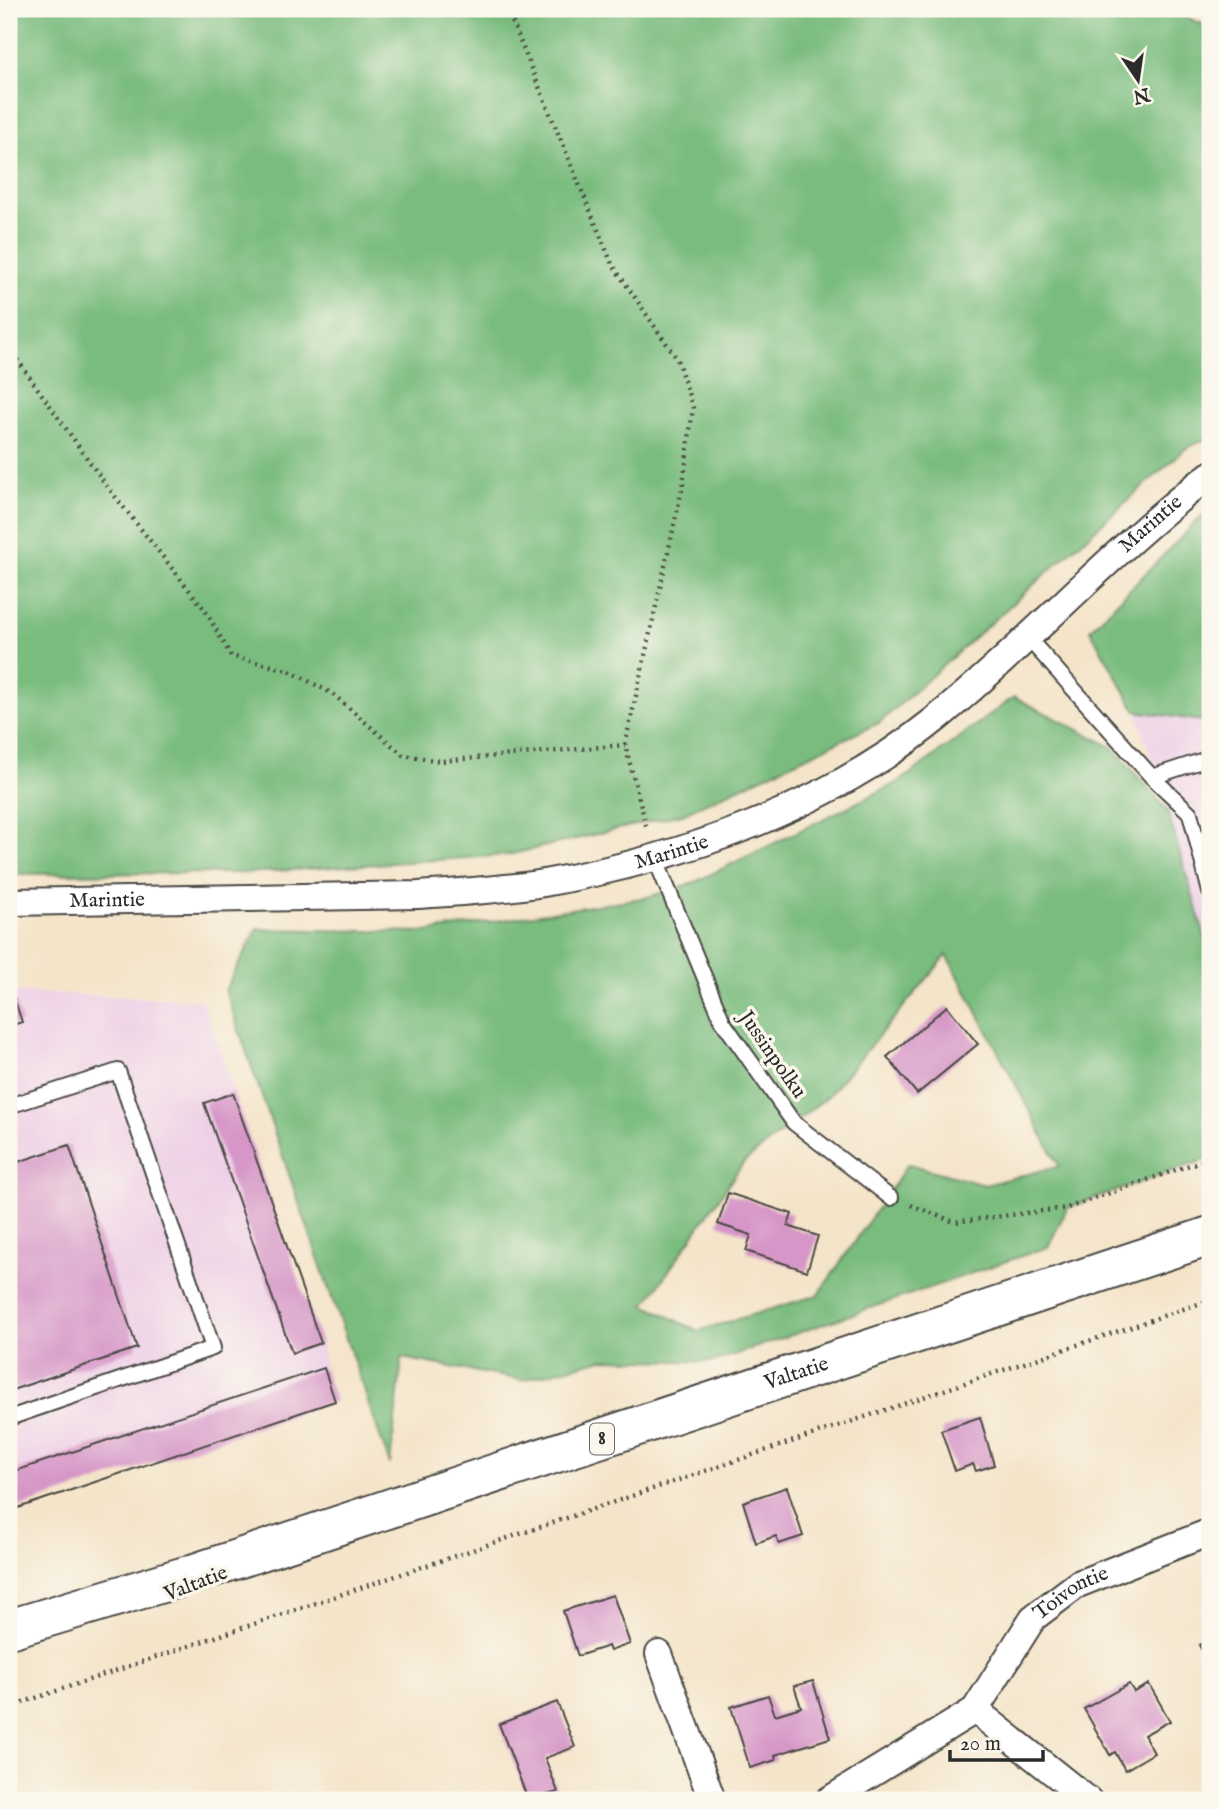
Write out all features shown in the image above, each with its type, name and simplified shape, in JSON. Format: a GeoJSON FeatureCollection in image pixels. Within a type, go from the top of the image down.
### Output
{"type":"FeatureCollection","features":[{"type":"Feature","properties":{"kind":"highway","name":"Valtatie"},"geometry":{"type":"LineString","coordinates":[[9,1629],[192,1574],[382,1512],[1210,1236]]}},
{"type":"Feature","properties":{"kind":"highway","name":"Valtatie"},"geometry":{"type":"LineString","coordinates":[[9,1656],[382,1512]]}},
{"type":"Feature","properties":{"kind":"street","name":"Marintie"},"geometry":{"type":"LineString","coordinates":[[9,902],[418,895],[542,883],[655,858],[752,823],[833,787],[884,757],[936,719],[1028,638],[1140,533],[1210,475]]}},
{"type":"Feature","properties":{"kind":"street","name":"Toivontie"},"geometry":{"type":"LineString","coordinates":[[829,1800],[975,1710],[1033,1618],[1069,1591],[1126,1563],[1210,1532]]}},
{"type":"Feature","properties":{"kind":"street"},"geometry":{"type":"LineString","coordinates":[[659,1654],[712,1800]]}},
{"type":"Feature","properties":{"kind":"street"},"geometry":{"type":"LineString","coordinates":[[975,1710],[1088,1800]]}},
{"type":"Feature","properties":{"kind":"lane"},"geometry":{"type":"LineString","coordinates":[[1028,638],[1152,777],[1190,813],[1210,892]]}},
{"type":"Feature","properties":{"kind":"lane"},"geometry":{"type":"LineString","coordinates":[[1152,777],[1210,758]]}},
{"type":"Feature","properties":{"kind":"lane","name":"Jussinpolku"},"geometry":{"type":"LineString","coordinates":[[655,858],[723,1022],[794,1123],[891,1198]]}},
{"type":"Feature","properties":{"kind":"lane"},"geometry":{"type":"LineString","coordinates":[[9,1106],[118,1070],[213,1348],[9,1418]]}},
{"type":"Feature","properties":{"kind":"path"},"geometry":{"type":"LineString","coordinates":[[507,9],[612,264],[677,359],[693,408],[683,485],[625,745],[655,858]]}},
{"type":"Feature","properties":{"kind":"path"},"geometry":{"type":"LineString","coordinates":[[9,348],[106,485],[205,610],[231,656],[288,670],[333,694],[403,755],[441,761],[625,745]]}},
{"type":"Feature","properties":{"kind":"path"},"geometry":{"type":"LineString","coordinates":[[891,1198],[954,1222],[1067,1208],[1210,1158]]}},
{"type":"Feature","properties":{"kind":"path"},"geometry":{"type":"LineString","coordinates":[[9,1707],[1210,1300]]}},
{"type":"Feature","properties":{"kind":"shaded area"},"geometry":{"type":"Polygon","coordinates":[[[1136,711],[1210,722],[1210,954],[1167,810],[1136,711]]]}},
{"type":"Feature","properties":{"kind":"shaded area"},"geometry":{"type":"Polygon","coordinates":[[[9,993],[202,1000],[321,1343],[324,1368],[335,1401],[9,1511],[9,993]]]}},
{"type":"Feature","properties":{"kind":"green space"},"geometry":{"type":"Polygon","coordinates":[[[9,9],[1169,9],[1210,28],[1210,437],[1185,449],[879,723],[682,814],[508,855],[247,873],[9,874],[9,9]]]}},
{"type":"Feature","properties":{"kind":"green space"},"geometry":{"type":"Polygon","coordinates":[[[1210,508],[1210,722],[1136,711],[1090,630],[1210,508]]]}},
{"type":"Feature","properties":{"kind":"green space"},"geometry":{"type":"Polygon","coordinates":[[[1014,697],[1112,747],[1167,810],[1210,954],[1210,1158],[1067,1208],[1048,1247],[713,1362],[603,1359],[522,1380],[402,1358],[390,1465],[225,990],[257,929],[426,932],[648,897],[693,883],[899,782],[1014,697]],[[947,955],[828,1096],[744,1162],[645,1305],[698,1331],[818,1295],[908,1164],[985,1185],[1059,1166],[947,955]]]}},
{"type":"Feature","properties":{"kind":"building"},"geometry":{"type":"Polygon","coordinates":[[[12,992],[22,1022],[9,1026],[9,993],[12,992]]]}},
{"type":"Feature","properties":{"kind":"building"},"geometry":{"type":"Polygon","coordinates":[[[947,1006],[978,1044],[917,1094],[887,1057],[947,1006]]]}},
{"type":"Feature","properties":{"kind":"building"},"geometry":{"type":"Polygon","coordinates":[[[233,1093],[321,1343],[292,1353],[204,1103],[233,1093]]]}},
{"type":"Feature","properties":{"kind":"building"},"geometry":{"type":"Polygon","coordinates":[[[69,1145],[137,1348],[9,1391],[9,1165],[69,1145]]]}},
{"type":"Feature","properties":{"kind":"building"},"geometry":{"type":"Polygon","coordinates":[[[728,1193],[792,1214],[788,1226],[818,1236],[807,1271],[746,1251],[751,1235],[718,1224],[728,1193]]]}},
{"type":"Feature","properties":{"kind":"building"},"geometry":{"type":"Polygon","coordinates":[[[324,1368],[335,1401],[9,1511],[9,1473],[324,1368]]]}},
{"type":"Feature","properties":{"kind":"building"},"geometry":{"type":"Polygon","coordinates":[[[980,1417],[994,1465],[976,1471],[973,1464],[955,1471],[941,1430],[980,1417]]]}},
{"type":"Feature","properties":{"kind":"building"},"geometry":{"type":"Polygon","coordinates":[[[787,1487],[803,1536],[779,1544],[776,1536],[756,1543],[743,1502],[787,1487]]]}},
{"type":"Feature","properties":{"kind":"building"},"geometry":{"type":"Polygon","coordinates":[[[613,1595],[630,1644],[610,1651],[608,1646],[578,1656],[563,1611],[613,1595]]]}},
{"type":"Feature","properties":{"kind":"building"},"geometry":{"type":"Polygon","coordinates":[[[1210,1639],[1210,1665],[1199,1645],[1210,1639]]]}},
{"type":"Feature","properties":{"kind":"building"},"geometry":{"type":"Polygon","coordinates":[[[813,1681],[830,1738],[775,1755],[776,1760],[750,1768],[731,1707],[768,1695],[775,1715],[801,1707],[794,1686],[813,1681]]]}},
{"type":"Feature","properties":{"kind":"building"},"geometry":{"type":"Polygon","coordinates":[[[1129,1684],[1134,1692],[1149,1684],[1170,1721],[1144,1735],[1154,1753],[1125,1770],[1115,1752],[1110,1755],[1084,1709],[1129,1684]]]}},
{"type":"Feature","properties":{"kind":"building"},"geometry":{"type":"Polygon","coordinates":[[[557,1702],[575,1747],[545,1758],[558,1792],[528,1800],[499,1724],[557,1702]]]}}]}
